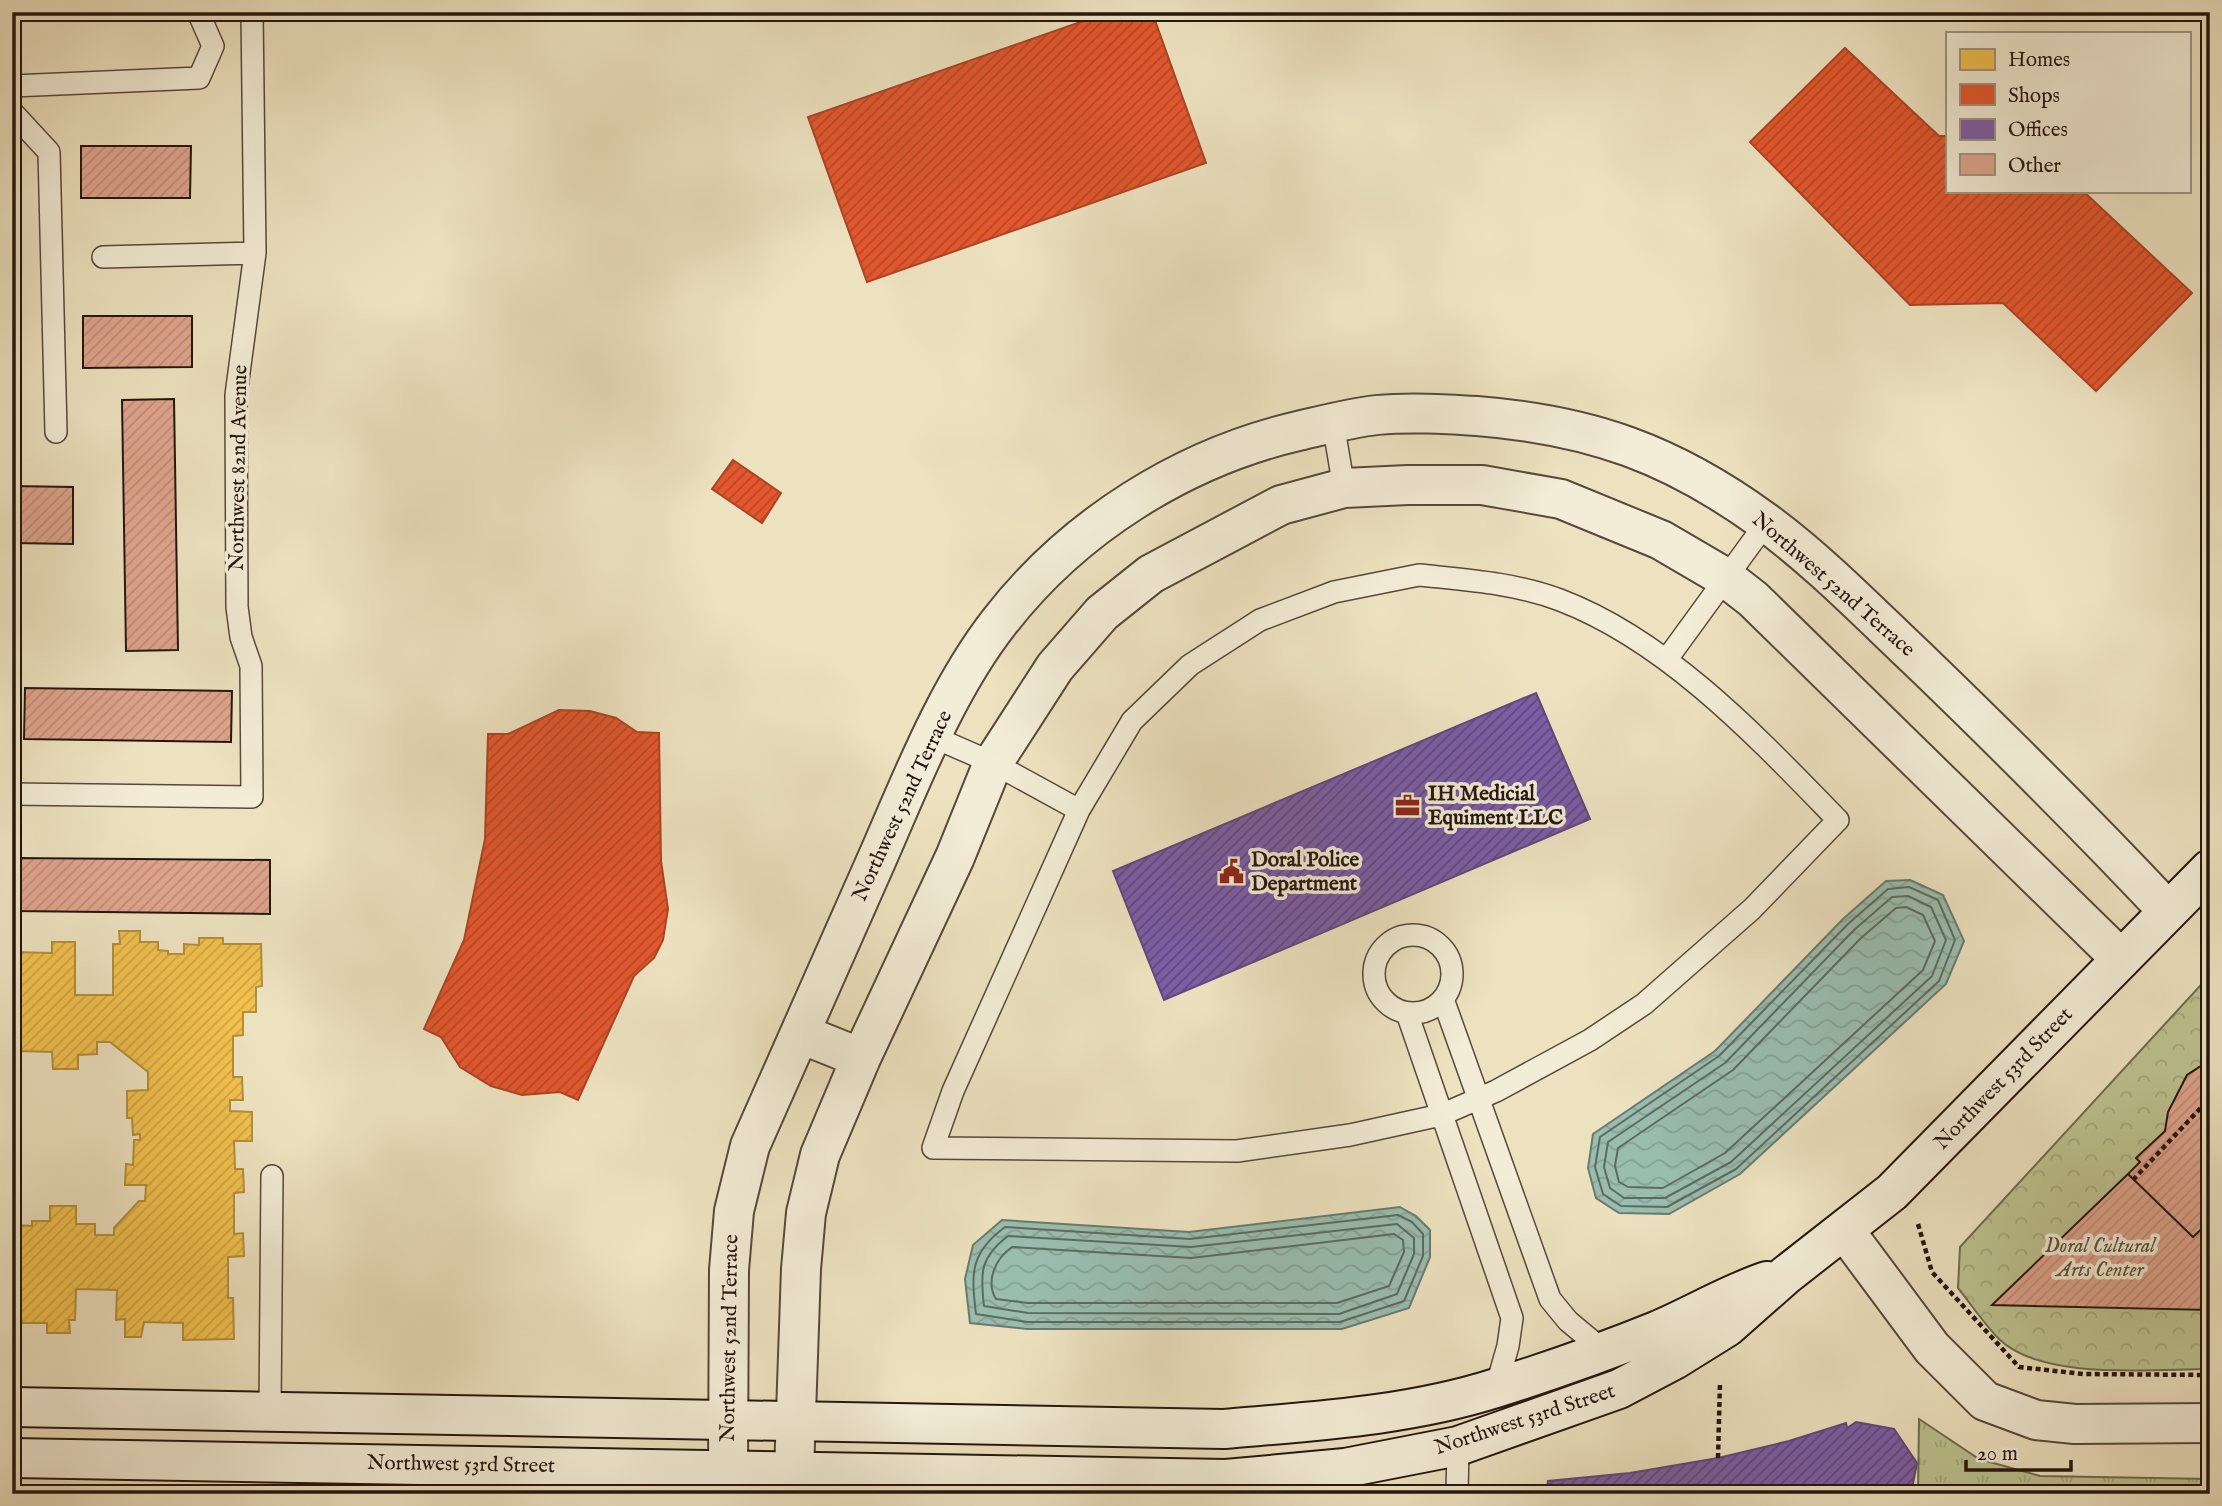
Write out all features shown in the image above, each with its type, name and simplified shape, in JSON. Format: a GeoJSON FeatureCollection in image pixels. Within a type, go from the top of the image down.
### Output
{"type":"FeatureCollection","features":[{"type":"Feature","properties":{"kind":"street","name":"Northwest 52nd Terrace"},"geometry":{"type":"LineString","coordinates":[[728,1470],[729,1270],[734,1211],[750,1146],[931,736],[996,625],[1046,566],[1115,512],[1193,468],[1262,439],[1376,415],[1446,414],[1527,420],[1584,430],[1651,454],[1697,476],[1766,523],[1844,589],[1950,690],[2168,911]]}},
{"type":"Feature","properties":{"kind":"street"},"geometry":{"type":"LineString","coordinates":[[794,1472],[806,1213],[820,1155],[861,1058],[955,857],[993,763],[1055,667],[1102,613],[1151,574],[1281,505],[1344,488],[1482,485],[1562,499],[1661,540],[1726,578],[1754,599],[2121,959]]}},
{"type":"Feature","properties":{"kind":"street","name":"Northwest 53rd Street"},"geometry":{"type":"LineString","coordinates":[[12,1458],[1226,1479],[1345,1468],[1458,1446],[1577,1405],[1643,1377],[1727,1327],[1786,1275],[1845,1231],[1935,1150],[2210,869]]}},
{"type":"Feature","properties":{"kind":"street"},"geometry":{"type":"LineString","coordinates":[[800,1034],[861,1058]]}},
{"type":"Feature","properties":{"kind":"street"},"geometry":{"type":"LineString","coordinates":[[1845,1231],[1932,1348],[1985,1401],[2036,1420],[2074,1424],[2209,1424]]}},
{"type":"Feature","properties":{"kind":"street","name":"Northwest 53rd Street"},"geometry":{"type":"LineString","coordinates":[[12,1407],[1224,1429],[1359,1418],[1459,1399],[1604,1351],[1658,1330],[1730,1293],[1786,1275]]}},
{"type":"Feature","properties":{"kind":"street"},"geometry":{"type":"LineString","coordinates":[[1458,1446],[1472,1415],[1496,1388]]}},
{"type":"Feature","properties":{"kind":"lane"},"geometry":{"type":"LineString","coordinates":[[12,86],[199,78],[213,46],[198,12]]}},
{"type":"Feature","properties":{"kind":"lane","name":"Northwest 82nd Avenue"},"geometry":{"type":"LineString","coordinates":[[12,794],[252,797],[251,666],[241,637],[237,607],[236,395],[255,253],[251,12]]}},
{"type":"Feature","properties":{"kind":"lane"},"geometry":{"type":"LineString","coordinates":[[12,112],[49,152],[56,432]]}},
{"type":"Feature","properties":{"kind":"lane"},"geometry":{"type":"LineString","coordinates":[[103,257],[255,253]]}},
{"type":"Feature","properties":{"kind":"lane"},"geometry":{"type":"LineString","coordinates":[[1333,423],[1344,488]]}},
{"type":"Feature","properties":{"kind":"lane"},"geometry":{"type":"LineString","coordinates":[[1667,659],[1766,523]]}},
{"type":"Feature","properties":{"kind":"lane"},"geometry":{"type":"LineString","coordinates":[[1419,575],[1496,583],[1559,600],[1626,630],[1667,659],[1787,768],[1838,820],[1752,909],[1644,1004],[1590,1040],[1441,1115],[1350,1135],[1251,1150],[933,1148],[953,1091],[1079,810],[1132,721],[1190,665],[1260,620],[1334,592],[1419,575]]}},
{"type":"Feature","properties":{"kind":"lane"},"geometry":{"type":"LineString","coordinates":[[931,736],[993,763],[1079,810]]}},
{"type":"Feature","properties":{"kind":"lane"},"geometry":{"type":"LineString","coordinates":[[1398,937],[1424,937],[1445,951],[1452,975],[1443,999],[1427,1011],[1406,1013],[1384,1002],[1373,979],[1379,953],[1398,937]]}},
{"type":"Feature","properties":{"kind":"lane"},"geometry":{"type":"LineString","coordinates":[[1443,999],[1550,1299],[1568,1321],[1604,1351]]}},
{"type":"Feature","properties":{"kind":"lane"},"geometry":{"type":"LineString","coordinates":[[1406,1013],[1512,1318],[1508,1346],[1496,1388]]}},
{"type":"Feature","properties":{"kind":"lane"},"geometry":{"type":"LineString","coordinates":[[270,1412],[272,1176]]}},
{"type":"Feature","properties":{"kind":"lane"},"geometry":{"type":"LineString","coordinates":[[1457,1494],[1458,1446]]}},
{"type":"Feature","properties":{"kind":"path"},"geometry":{"type":"LineString","coordinates":[[2133,1180],[2210,1098]]}},
{"type":"Feature","properties":{"kind":"path"},"geometry":{"type":"LineString","coordinates":[[1918,1224],[1932,1272],[2019,1367],[2083,1374],[2210,1375]]}},
{"type":"Feature","properties":{"kind":"path"},"geometry":{"type":"LineString","coordinates":[[1718,1458],[1720,1382]]}},
{"type":"Feature","properties":{"kind":"green space","name":"Doral Cultural Arts Center"},"geometry":{"type":"Polygon","coordinates":[[[2210,975],[2210,1369],[2099,1370],[2042,1361],[2018,1352],[1993,1333],[1958,1288],[1960,1247],[2210,975]]]}},
{"type":"Feature","properties":{"kind":"green space"},"geometry":{"type":"Polygon","coordinates":[[[1919,1419],[1979,1459],[2040,1476],[2210,1479],[2210,1494],[1918,1494],[1919,1419]]]}},
{"type":"Feature","properties":{"kind":"water"},"geometry":{"type":"Polygon","coordinates":[[[1910,880],[1943,895],[1964,941],[1946,984],[1740,1174],[1669,1214],[1619,1213],[1596,1198],[1588,1168],[1593,1134],[1715,1051],[1843,919],[1886,881],[1910,880]]]}},
{"type":"Feature","properties":{"kind":"water"},"geometry":{"type":"Polygon","coordinates":[[[1400,1207],[1416,1216],[1430,1230],[1430,1257],[1409,1308],[1342,1329],[1027,1329],[970,1323],[965,1279],[973,1245],[1002,1220],[1189,1232],[1400,1207]]]}},
{"type":"Feature","properties":{"kind":"building: Homes"},"geometry":{"type":"Polygon","coordinates":[[[119,931],[140,931],[140,942],[158,942],[158,950],[168,951],[168,954],[184,954],[184,944],[199,945],[199,938],[223,938],[223,944],[261,944],[262,986],[256,987],[256,1012],[243,1012],[243,1035],[233,1036],[233,1077],[242,1077],[243,1100],[230,1100],[230,1111],[252,1112],[252,1141],[234,1141],[235,1169],[243,1169],[244,1192],[234,1193],[234,1234],[243,1233],[244,1256],[228,1257],[228,1298],[233,1298],[234,1339],[183,1340],[183,1323],[144,1322],[141,1337],[125,1337],[125,1319],[116,1320],[117,1290],[76,1289],[75,1320],[69,1320],[70,1333],[47,1333],[47,1323],[12,1323],[12,1207],[17,1207],[17,1225],[32,1226],[32,1221],[50,1221],[50,1206],[76,1206],[76,1224],[95,1224],[95,1235],[114,1235],[114,1228],[139,1201],[145,1201],[146,1185],[125,1185],[126,1164],[133,1165],[134,1140],[140,1140],[140,1134],[133,1135],[132,1118],[127,1118],[127,1091],[148,1090],[148,1072],[110,1042],[97,1042],[97,1054],[78,1055],[78,1069],[53,1069],[52,1052],[19,1051],[19,1071],[12,1071],[12,952],[52,953],[52,942],[75,942],[75,995],[113,995],[113,944],[120,944],[119,931]]]}},
{"type":"Feature","properties":{"kind":"building: Shops"},"geometry":{"type":"Polygon","coordinates":[[[1109,12],[1152,12],[1206,163],[867,282],[808,117],[1109,12]]]}},
{"type":"Feature","properties":{"kind":"building: Shops"},"geometry":{"type":"Polygon","coordinates":[[[1845,48],[1939,136],[1946,136],[1946,192],[2084,192],[2192,293],[2096,391],[2003,303],[1910,305],[1750,142],[1845,48]]]}},
{"type":"Feature","properties":{"kind":"building: Shops"},"geometry":{"type":"Polygon","coordinates":[[[733,460],[781,493],[762,523],[712,489],[733,460]]]}},
{"type":"Feature","properties":{"kind":"building: Shops"},"geometry":{"type":"Polygon","coordinates":[[[559,710],[590,711],[616,718],[637,732],[659,733],[661,861],[668,909],[663,940],[654,958],[634,976],[578,1100],[560,1092],[522,1095],[491,1086],[460,1067],[441,1037],[424,1029],[464,940],[485,839],[488,734],[508,734],[559,710]]]}},
{"type":"Feature","properties":{"kind":"building: Offices"},"geometry":{"type":"Polygon","coordinates":[[[1536,693],[1590,819],[1164,1000],[1113,871],[1536,693]]]}},
{"type":"Feature","properties":{"kind":"building: Offices"},"geometry":{"type":"Polygon","coordinates":[[[1856,1422],[1894,1429],[1917,1463],[1911,1494],[1516,1494],[1517,1488],[1547,1489],[1548,1481],[1630,1473],[1718,1458],[1789,1441],[1846,1423],[1847,1428],[1856,1422]]]}},
{"type":"Feature","properties":{"kind":"building: Other"},"geometry":{"type":"Polygon","coordinates":[[[81,146],[191,146],[190,198],[81,198],[81,146]]]}},
{"type":"Feature","properties":{"kind":"building: Other"},"geometry":{"type":"Polygon","coordinates":[[[83,316],[192,316],[192,367],[83,368],[83,316]]]}},
{"type":"Feature","properties":{"kind":"building: Other"},"geometry":{"type":"Polygon","coordinates":[[[174,399],[178,650],[126,651],[122,400],[174,399]]]}},
{"type":"Feature","properties":{"kind":"building: Other"},"geometry":{"type":"Polygon","coordinates":[[[12,486],[73,487],[73,544],[12,543],[12,486]]]}},
{"type":"Feature","properties":{"kind":"building: Other"},"geometry":{"type":"Polygon","coordinates":[[[25,688],[232,691],[231,742],[24,739],[25,688]]]}},
{"type":"Feature","properties":{"kind":"building: Other"},"geometry":{"type":"Polygon","coordinates":[[[12,689],[17,689],[16,739],[12,738],[12,689]]]}},
{"type":"Feature","properties":{"kind":"building: Other"},"geometry":{"type":"Polygon","coordinates":[[[15,858],[270,860],[270,914],[14,911],[15,858]]]}},
{"type":"Feature","properties":{"kind":"building: Other"},"geometry":{"type":"Polygon","coordinates":[[[2210,1060],[2210,1221],[2193,1237],[2128,1174],[2140,1162],[2136,1158],[2165,1131],[2168,1112],[2187,1075],[2210,1060]]]}},
{"type":"Feature","properties":{"kind":"building: Other"},"geometry":{"type":"Polygon","coordinates":[[[2128,1174],[2193,1237],[2210,1221],[2210,1310],[1992,1305],[2128,1174]]]}},
{"type":"Feature","properties":{"kind":"place","name":"IH Medicial Equiment LLC"},"geometry":{"type":"Point","coordinates":[1408,806]}},
{"type":"Feature","properties":{"kind":"place","name":"Doral Police Department"},"geometry":{"type":"Point","coordinates":[1231,872]}}]}
